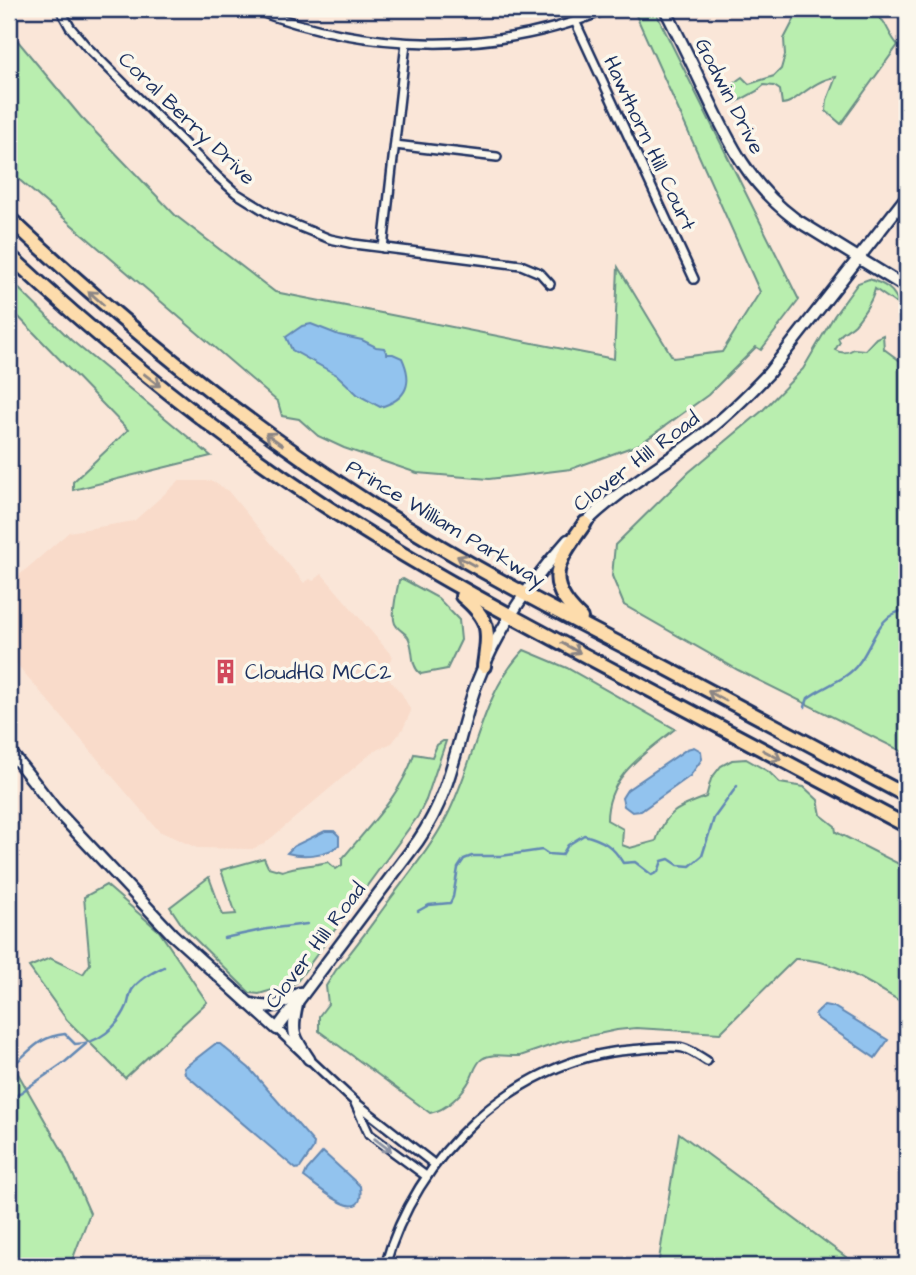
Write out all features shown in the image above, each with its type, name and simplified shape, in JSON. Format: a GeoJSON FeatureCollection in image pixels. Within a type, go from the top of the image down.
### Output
{"type":"FeatureCollection","features":[{"type":"Feature","properties":{"kind":"highway","name":"Prince William Parkway"},"geometry":{"type":"LineString","coordinates":[[9,218],[151,344],[254,424],[372,505],[428,540],[594,631],[907,796]]}},
{"type":"Feature","properties":{"kind":"highway"},"geometry":{"type":"LineString","coordinates":[[9,255],[69,310],[190,410],[325,506],[511,617],[907,826]]}},
{"type":"Feature","properties":{"kind":"highway"},"geometry":{"type":"LineString","coordinates":[[584,523],[562,558],[557,581],[564,601],[594,631]]}},
{"type":"Feature","properties":{"kind":"highway"},"geometry":{"type":"LineString","coordinates":[[434,573],[473,605],[485,619],[488,632],[484,666]]}},
{"type":"Feature","properties":{"kind":"street","name":"Coral Berry Drive"},"geometry":{"type":"LineString","coordinates":[[60,9],[70,27],[86,46],[236,193],[273,216],[312,233],[354,244],[521,265],[540,273],[550,284]]}},
{"type":"Feature","properties":{"kind":"street"},"geometry":{"type":"LineString","coordinates":[[252,9],[321,29],[406,43],[489,41],[517,37],[608,9]]}},
{"type":"Feature","properties":{"kind":"street","name":"Godwin Drive"},"geometry":{"type":"LineString","coordinates":[[665,9],[728,140],[753,179],[780,208],[795,219],[907,288]]}},
{"type":"Feature","properties":{"kind":"street","name":"Hawthorn Hill Court"},"geometry":{"type":"LineString","coordinates":[[575,21],[694,279]]}},
{"type":"Feature","properties":{"kind":"street"},"geometry":{"type":"LineString","coordinates":[[383,248],[406,43]]}},
{"type":"Feature","properties":{"kind":"street"},"geometry":{"type":"LineString","coordinates":[[396,145],[497,157]]}},
{"type":"Feature","properties":{"kind":"street","name":"Clover Hill Road"},"geometry":{"type":"LineString","coordinates":[[277,1029],[434,816],[451,777],[484,666],[511,617],[552,559],[584,523],[705,433],[749,394],[776,364],[907,195]]}},
{"type":"Feature","properties":{"kind":"street"},"geometry":{"type":"LineString","coordinates":[[9,750],[55,809],[172,934],[355,1102],[434,1164]]}},
{"type":"Feature","properties":{"kind":"street"},"geometry":{"type":"LineString","coordinates":[[250,1004],[267,1008],[279,1006],[308,986]]}},
{"type":"Feature","properties":{"kind":"street"},"geometry":{"type":"LineString","coordinates":[[299,999],[293,1030],[309,1059]]}},
{"type":"Feature","properties":{"kind":"street"},"geometry":{"type":"LineString","coordinates":[[385,1266],[401,1221],[434,1164],[469,1126],[530,1082],[560,1067],[616,1051],[684,1048],[707,1061]]}},
{"type":"Feature","properties":{"kind":"street"},"geometry":{"type":"LineString","coordinates":[[355,1102],[369,1134],[426,1176]]}},
{"type":"Feature","properties":{"kind":"shaded area","name":"CloudHQ MCC2"},"geometry":{"type":"Polygon","coordinates":[[[179,481],[212,481],[228,491],[304,583],[310,579],[313,581],[322,574],[393,657],[381,670],[402,694],[411,711],[403,729],[392,743],[374,751],[264,844],[252,849],[197,848],[159,831],[9,655],[9,584],[69,532],[134,521],[179,481]]]}},
{"type":"Feature","properties":{"kind":"green space"},"geometry":{"type":"Polygon","coordinates":[[[654,9],[799,300],[761,350],[756,347],[708,395],[640,444],[571,469],[489,479],[417,473],[344,448],[318,436],[299,419],[282,416],[278,402],[9,171],[9,19],[12,34],[81,117],[175,215],[275,292],[614,359],[618,267],[673,358],[722,352],[760,292],[635,13],[654,9]]]}},
{"type":"Feature","properties":{"kind":"green space"},"geometry":{"type":"Polygon","coordinates":[[[796,9],[826,12],[828,9],[850,9],[871,13],[883,21],[898,45],[841,124],[826,111],[827,100],[836,77],[819,82],[787,103],[782,104],[780,90],[764,85],[735,103],[729,101],[729,90],[742,77],[749,84],[774,76],[781,69],[785,55],[784,39],[798,12],[796,9]]]}},
{"type":"Feature","properties":{"kind":"green space"},"geometry":{"type":"Polygon","coordinates":[[[9,279],[71,340],[211,456],[73,490],[73,482],[128,430],[9,307],[9,279]]]}},
{"type":"Feature","properties":{"kind":"green space"},"geometry":{"type":"Polygon","coordinates":[[[869,279],[891,291],[898,305],[875,289],[870,303],[855,324],[838,338],[840,342],[835,350],[865,350],[876,338],[883,335],[884,349],[907,366],[907,754],[738,670],[624,605],[612,576],[615,545],[689,472],[762,411],[803,369],[834,316],[858,283],[869,279]]]}},
{"type":"Feature","properties":{"kind":"green space"},"geometry":{"type":"Polygon","coordinates":[[[403,579],[438,598],[459,620],[461,640],[447,669],[421,674],[413,662],[408,637],[396,626],[394,620],[399,580],[403,579]]]}},
{"type":"Feature","properties":{"kind":"green space"},"geometry":{"type":"Polygon","coordinates":[[[524,650],[567,668],[675,729],[629,767],[613,791],[607,820],[623,829],[622,845],[630,848],[656,841],[664,823],[674,812],[706,797],[711,779],[721,766],[732,760],[746,759],[769,772],[780,783],[804,787],[818,800],[821,815],[835,826],[836,832],[907,868],[907,1005],[839,968],[795,959],[720,1033],[636,1028],[561,1042],[520,1056],[486,1057],[478,1063],[468,1084],[454,1100],[430,1113],[319,1031],[319,1016],[328,1004],[326,986],[440,829],[456,797],[497,688],[524,650]]]}},
{"type":"Feature","properties":{"kind":"green space"},"geometry":{"type":"Polygon","coordinates":[[[446,741],[418,816],[296,983],[259,994],[250,993],[184,928],[170,907],[209,877],[223,915],[236,914],[221,870],[264,858],[268,867],[282,871],[328,862],[336,869],[342,865],[342,859],[393,796],[409,769],[414,754],[432,757],[437,745],[446,741]]]}},
{"type":"Feature","properties":{"kind":"green space"},"geometry":{"type":"Polygon","coordinates":[[[106,885],[159,931],[207,1002],[125,1078],[67,1020],[29,967],[50,958],[83,974],[90,964],[84,897],[106,885]]]}},
{"type":"Feature","properties":{"kind":"green space"},"geometry":{"type":"Polygon","coordinates":[[[9,1058],[63,1152],[90,1213],[70,1266],[9,1266],[9,1058]]]}},
{"type":"Feature","properties":{"kind":"green space"},"geometry":{"type":"Polygon","coordinates":[[[679,1133],[858,1266],[658,1266],[679,1133]]]}},
{"type":"Feature","properties":{"kind":"water"},"geometry":{"type":"Polygon","coordinates":[[[311,324],[384,348],[387,354],[402,358],[407,375],[406,389],[397,399],[380,407],[358,395],[337,375],[292,350],[286,337],[302,326],[311,324]]]}},
{"type":"Feature","properties":{"kind":"water"},"geometry":{"type":"Polygon","coordinates":[[[694,747],[701,751],[702,759],[690,776],[641,811],[632,812],[624,806],[622,798],[627,790],[694,747]]]}},
{"type":"Feature","properties":{"kind":"water"},"geometry":{"type":"Polygon","coordinates":[[[325,831],[334,831],[339,836],[339,845],[334,849],[314,855],[287,853],[294,846],[325,831]]]}},
{"type":"Feature","properties":{"kind":"water"},"geometry":{"type":"Polygon","coordinates":[[[824,1005],[834,1007],[888,1040],[875,1058],[818,1019],[815,1014],[824,1005]]]}},
{"type":"Feature","properties":{"kind":"water"},"geometry":{"type":"Polygon","coordinates":[[[215,1044],[220,1044],[249,1068],[314,1143],[300,1168],[296,1169],[185,1074],[184,1068],[215,1044]]]}},
{"type":"Feature","properties":{"kind":"water"},"geometry":{"type":"Polygon","coordinates":[[[323,1152],[360,1186],[360,1199],[356,1205],[339,1201],[304,1177],[323,1152]]]}},
{"type":"Feature","properties":{"kind":"waterway"},"geometry":{"type":"LineString","coordinates":[[805,707],[808,698],[853,670],[889,617],[907,610]]}},
{"type":"Feature","properties":{"kind":"waterway"},"geometry":{"type":"LineString","coordinates":[[418,911],[429,905],[450,903],[458,868],[464,859],[542,850],[548,854],[562,855],[568,845],[584,835],[607,845],[623,863],[635,862],[652,875],[658,872],[662,861],[669,859],[678,865],[690,866],[702,856],[714,818],[737,786]]}},
{"type":"Feature","properties":{"kind":"waterway"},"geometry":{"type":"LineString","coordinates":[[224,938],[307,924]]}},
{"type":"Feature","properties":{"kind":"waterway"},"geometry":{"type":"LineString","coordinates":[[9,1068],[47,1038],[65,1034],[75,1044],[99,1038],[113,1027],[123,1014],[135,986],[146,976],[164,967]]}},
{"type":"Feature","properties":{"kind":"waterway"},"geometry":{"type":"LineString","coordinates":[[9,1110],[17,1095],[86,1044]]}},
{"type":"Feature","properties":{"kind":"place","name":"CloudHQ MCC2"},"geometry":{"type":"Point","coordinates":[225,672]}}]}
